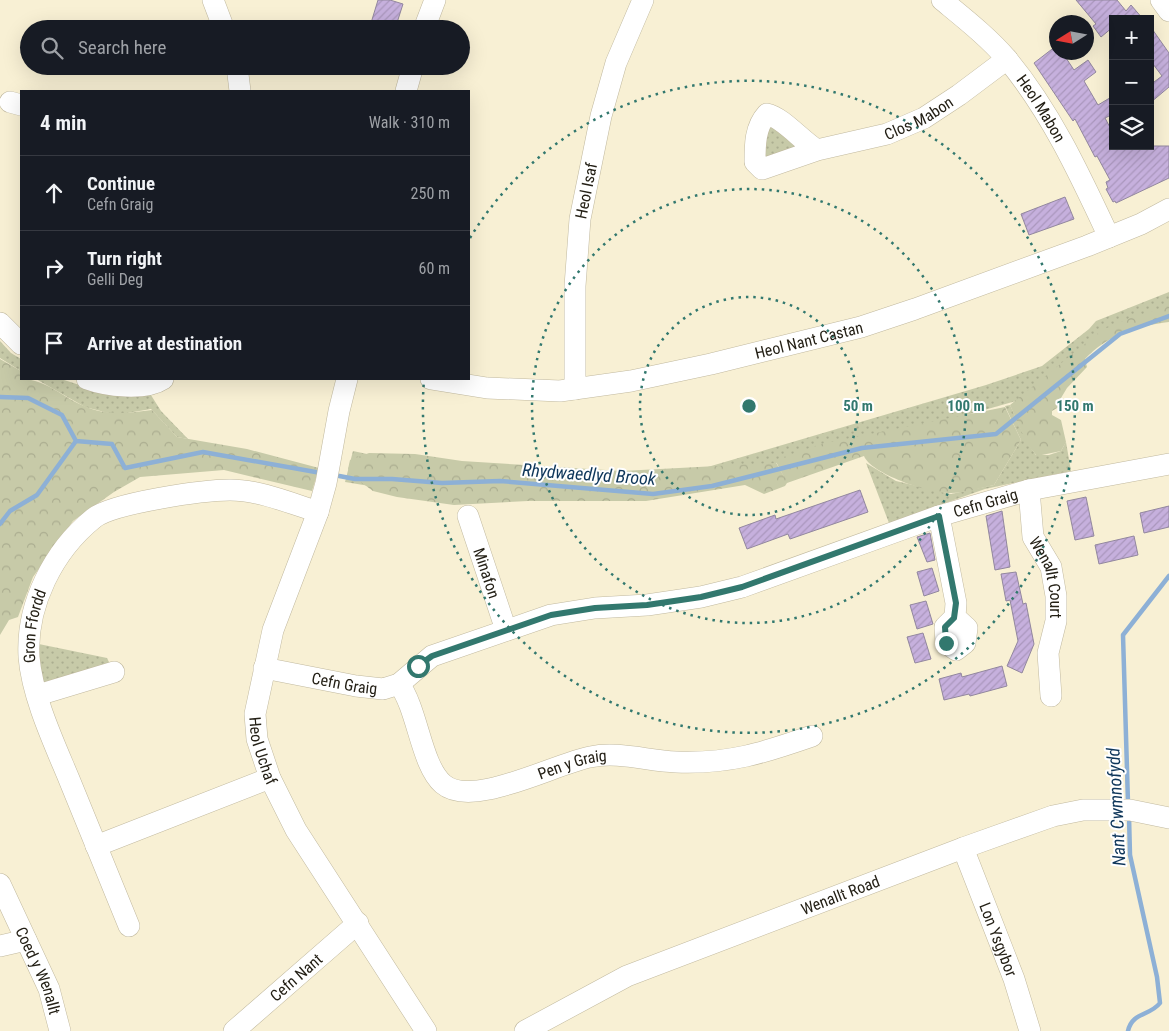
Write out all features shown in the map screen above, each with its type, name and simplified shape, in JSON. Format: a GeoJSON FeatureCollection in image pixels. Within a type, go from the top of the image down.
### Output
{"type":"FeatureCollection","features":[{"type":"Feature","properties":{"kind":"street"},"geometry":{"type":"LineString","coordinates":[[213,0],[221,20]]}},
{"type":"Feature","properties":{"kind":"street"},"geometry":{"type":"LineString","coordinates":[[428,20],[436,0]]}},
{"type":"Feature","properties":{"kind":"street","name":"Heol Isaf"},"geometry":{"type":"LineString","coordinates":[[576,390],[575,286],[580,219],[606,98],[616,63],[643,0]]}},
{"type":"Feature","properties":{"kind":"street","name":"Heol Mabon"},"geometry":{"type":"LineString","coordinates":[[942,0],[984,35],[1007,59],[1059,135],[1080,173],[1109,237]]}},
{"type":"Feature","properties":{"kind":"street"},"geometry":{"type":"LineString","coordinates":[[1161,0],[1169,11]]}},
{"type":"Feature","properties":{"kind":"street","name":"Clos Mabon"},"geometry":{"type":"LineString","coordinates":[[817,150],[887,134],[924,118],[959,96],[1007,59]]}},
{"type":"Feature","properties":{"kind":"street"},"geometry":{"type":"LineString","coordinates":[[238,75],[240,90]]}},
{"type":"Feature","properties":{"kind":"street"},"geometry":{"type":"LineString","coordinates":[[406,90],[410,75]]}},
{"type":"Feature","properties":{"kind":"street","name":"Heol Nant Castan"},"geometry":{"type":"LineString","coordinates":[[437,380],[487,388],[539,391],[576,390],[702,366],[861,327],[1109,237],[1169,209]]}},
{"type":"Feature","properties":{"kind":"street"},"geometry":{"type":"LineString","coordinates":[[0,323],[20,343]]}},
{"type":"Feature","properties":{"kind":"street"},"geometry":{"type":"LineString","coordinates":[[90,380],[114,387],[150,384],[160,380]]}},
{"type":"Feature","properties":{"kind":"street","name":"Heol Uchaf"},"geometry":{"type":"LineString","coordinates":[[348,380],[339,411],[328,476],[318,512],[273,630],[255,714],[257,739],[270,778],[296,830],[358,923],[426,1031]]}},
{"type":"Feature","properties":{"kind":"street","name":"Cefn Graig"},"geometry":{"type":"LineString","coordinates":[[264,668],[356,686],[383,689],[399,684],[432,656],[551,615],[595,608],[647,605],[701,597],[742,587],[939,516],[1029,490],[1169,464]]}},
{"type":"Feature","properties":{"kind":"street","name":"Gron Ffordd"},"geometry":{"type":"LineString","coordinates":[[129,926],[56,748],[32,672],[29,642],[32,616],[39,590],[65,549],[95,517],[136,503],[199,492],[232,490],[273,498],[318,512]]}},
{"type":"Feature","properties":{"kind":"street","name":"Wenallt Court"},"geometry":{"type":"LineString","coordinates":[[1029,490],[1033,536],[1051,567],[1056,596],[1056,621],[1048,654],[1051,696]]}},
{"type":"Feature","properties":{"kind":"street","name":"Minafon"},"geometry":{"type":"LineString","coordinates":[[468,516],[506,630]]}},
{"type":"Feature","properties":{"kind":"street"},"geometry":{"type":"LineString","coordinates":[[939,516],[956,603],[954,618]]}},
{"type":"Feature","properties":{"kind":"street"},"geometry":{"type":"LineString","coordinates":[[38,694],[114,672]]}},
{"type":"Feature","properties":{"kind":"street","name":"Pen y Graig"},"geometry":{"type":"LineString","coordinates":[[399,684],[407,694],[429,762],[442,783],[456,792],[471,793],[490,789],[590,757],[614,755],[676,762],[733,760],[812,736]]}},
{"type":"Feature","properties":{"kind":"street"},"geometry":{"type":"LineString","coordinates":[[96,846],[270,778]]}},
{"type":"Feature","properties":{"kind":"street","name":"Wenallt Road"},"geometry":{"type":"LineString","coordinates":[[525,1031],[627,976],[963,848],[1053,816],[1083,810],[1130,810],[1169,818]]}},
{"type":"Feature","properties":{"kind":"street","name":"Lon Ysgybor"},"geometry":{"type":"LineString","coordinates":[[963,848],[1014,979],[1030,1031]]}},
{"type":"Feature","properties":{"kind":"street","name":"Coed y Wenallt"},"geometry":{"type":"LineString","coordinates":[[0,884],[49,989],[60,1031]]}},
{"type":"Feature","properties":{"kind":"street","name":"Cefn Nant"},"geometry":{"type":"LineString","coordinates":[[234,1031],[358,923]]}},
{"type":"Feature","properties":{"kind":"street"},"geometry":{"type":"LineString","coordinates":[[0,946],[26,940]]}},
{"type":"Feature","properties":{"kind":"green space"},"geometry":{"type":"Polygon","coordinates":[[[761,120],[805,143],[772,167],[755,143],[761,120]]]}},
{"type":"Feature","properties":{"kind":"green space"},"geometry":{"type":"Polygon","coordinates":[[[1169,292],[1169,320],[1126,326],[1016,401],[949,420],[776,463],[787,483],[762,467],[400,491],[345,482],[353,451],[418,465],[614,474],[694,471],[986,385],[1042,366],[1089,329],[1096,321],[1169,292]]]}},
{"type":"Feature","properties":{"kind":"green space"},"geometry":{"type":"Polygon","coordinates":[[[1169,306],[1169,322],[1146,326],[1124,333],[1103,344],[1085,359],[1087,367],[1067,388],[1061,398],[1062,405],[1052,411],[1052,415],[1061,420],[1066,442],[1061,451],[1037,456],[1027,444],[1010,405],[1102,330],[1130,318],[1169,306]]]}},
{"type":"Feature","properties":{"kind":"green space"},"geometry":{"type":"Polygon","coordinates":[[[0,341],[11,353],[20,358],[20,370],[0,358],[0,341]]]}},
{"type":"Feature","properties":{"kind":"green space"},"geometry":{"type":"Polygon","coordinates":[[[0,359],[20,370],[20,380],[30,380],[46,385],[92,409],[118,413],[152,410],[177,437],[247,449],[319,468],[312,491],[224,470],[140,477],[114,492],[73,521],[33,577],[18,617],[9,620],[0,635],[0,359]]]}},
{"type":"Feature","properties":{"kind":"green space"},"geometry":{"type":"Polygon","coordinates":[[[38,380],[64,380],[98,391],[149,392],[161,411],[188,439],[177,437],[151,409],[116,415],[85,407],[38,380]]]}},
{"type":"Feature","properties":{"kind":"green space"},"geometry":{"type":"Polygon","coordinates":[[[1010,405],[1028,444],[1036,455],[1049,455],[1061,451],[1066,442],[1071,471],[985,489],[889,523],[866,463],[896,481],[951,494],[994,485],[1021,440],[1005,406],[1010,405]]]}},
{"type":"Feature","properties":{"kind":"green space"},"geometry":{"type":"Polygon","coordinates":[[[1005,407],[1021,440],[994,485],[956,493],[930,490],[903,482],[878,470],[864,456],[787,483],[785,486],[764,494],[745,485],[646,501],[528,501],[454,505],[397,497],[373,491],[354,477],[348,469],[350,460],[369,453],[415,454],[462,461],[622,471],[776,463],[785,479],[775,460],[821,444],[1005,407]]]}},
{"type":"Feature","properties":{"kind":"green space"},"geometry":{"type":"Polygon","coordinates":[[[29,642],[107,658],[114,672],[38,695],[29,642]]]}},
{"type":"Feature","properties":{"kind":"building"},"geometry":{"type":"Polygon","coordinates":[[[378,0],[390,0],[403,4],[398,20],[372,20],[378,0]]]}},
{"type":"Feature","properties":{"kind":"building"},"geometry":{"type":"Polygon","coordinates":[[[1076,0],[1117,0],[1126,11],[1131,5],[1140,15],[1109,15],[1109,30],[1101,37],[1094,27],[1096,24],[1094,15],[1088,15],[1076,0]]]}},
{"type":"Feature","properties":{"kind":"building"},"geometry":{"type":"Polygon","coordinates":[[[1154,32],[1169,53],[1169,87],[1154,100],[1154,82],[1162,76],[1154,65],[1154,32]]]}},
{"type":"Feature","properties":{"kind":"building"},"geometry":{"type":"Polygon","coordinates":[[[1049,51],[1049,60],[1067,60],[1074,70],[1088,60],[1096,72],[1084,81],[1098,105],[1109,98],[1109,116],[1105,118],[1109,126],[1109,150],[1154,150],[1154,146],[1169,146],[1169,178],[1116,203],[1115,201],[1113,202],[1106,189],[1108,188],[1106,182],[1110,180],[1097,156],[1095,157],[1075,119],[1073,121],[1034,63],[1049,51]]]}},
{"type":"Feature","properties":{"kind":"building"},"geometry":{"type":"Polygon","coordinates":[[[1065,197],[1074,219],[1029,235],[1021,214],[1065,197]]]}},
{"type":"Feature","properties":{"kind":"building"},"geometry":{"type":"Polygon","coordinates":[[[860,490],[868,512],[790,539],[788,534],[747,549],[739,528],[775,515],[776,519],[860,490]]]}},
{"type":"Feature","properties":{"kind":"building"},"geometry":{"type":"Polygon","coordinates":[[[1086,497],[1094,536],[1075,540],[1067,501],[1086,497]]]}},
{"type":"Feature","properties":{"kind":"building"},"geometry":{"type":"Polygon","coordinates":[[[1169,506],[1169,527],[1144,533],[1140,513],[1169,506]]]}},
{"type":"Feature","properties":{"kind":"building"},"geometry":{"type":"Polygon","coordinates":[[[1002,511],[1010,567],[995,570],[986,516],[1002,511]]]}},
{"type":"Feature","properties":{"kind":"building"},"geometry":{"type":"Polygon","coordinates":[[[930,533],[935,560],[927,562],[917,537],[930,533]]]}},
{"type":"Feature","properties":{"kind":"building"},"geometry":{"type":"Polygon","coordinates":[[[1134,536],[1138,555],[1099,564],[1095,545],[1134,536]]]}},
{"type":"Feature","properties":{"kind":"building"},"geometry":{"type":"Polygon","coordinates":[[[932,568],[939,591],[924,596],[917,572],[932,568]]]}},
{"type":"Feature","properties":{"kind":"building"},"geometry":{"type":"Polygon","coordinates":[[[1016,572],[1023,604],[1026,603],[1034,644],[1022,673],[1007,666],[1018,641],[1010,600],[1006,601],[1001,574],[1016,572]]]}},
{"type":"Feature","properties":{"kind":"building"},"geometry":{"type":"Polygon","coordinates":[[[926,601],[933,624],[917,629],[910,605],[926,601]]]}},
{"type":"Feature","properties":{"kind":"building"},"geometry":{"type":"Polygon","coordinates":[[[923,633],[931,659],[915,663],[907,637],[923,633]]]}},
{"type":"Feature","properties":{"kind":"building"},"geometry":{"type":"Polygon","coordinates":[[[1002,666],[1007,686],[970,696],[969,694],[944,700],[939,679],[961,673],[962,677],[1002,666]]]}},
{"type":"Feature","properties":{"kind":"waterway","name":"Rhydwaedlyd Brook"},"geometry":{"type":"LineString","coordinates":[[334,475],[355,479],[392,479],[442,483],[500,481],[653,494],[712,486],[862,448],[996,434],[1120,334],[1169,316]]}},
{"type":"Feature","properties":{"kind":"waterway","name":"Rhydwaedlyd Brook"},"geometry":{"type":"LineString","coordinates":[[0,397],[28,398],[62,415],[76,441],[112,444],[125,468],[203,452],[321,473]]}},
{"type":"Feature","properties":{"kind":"waterway"},"geometry":{"type":"LineString","coordinates":[[0,524],[10,511],[37,495],[76,441]]}},
{"type":"Feature","properties":{"kind":"waterway","name":"Nant Cwmnofydd"},"geometry":{"type":"LineString","coordinates":[[1128,803],[1123,635],[1169,576]]}},
{"type":"Feature","properties":{"kind":"waterway","name":"Nant Cwmnofydd"},"geometry":{"type":"LineString","coordinates":[[1128,1031],[1133,1020],[1160,1003],[1157,977],[1130,855],[1129,816]]}},
{"type":"Feature","properties":{"kind":"route"},"geometry":{"type":"LineString","coordinates":[[418,666],[432,656],[551,615],[595,608],[647,605],[701,597],[742,587],[939,516],[956,603],[954,618],[945,627],[946,643]]}}]}
